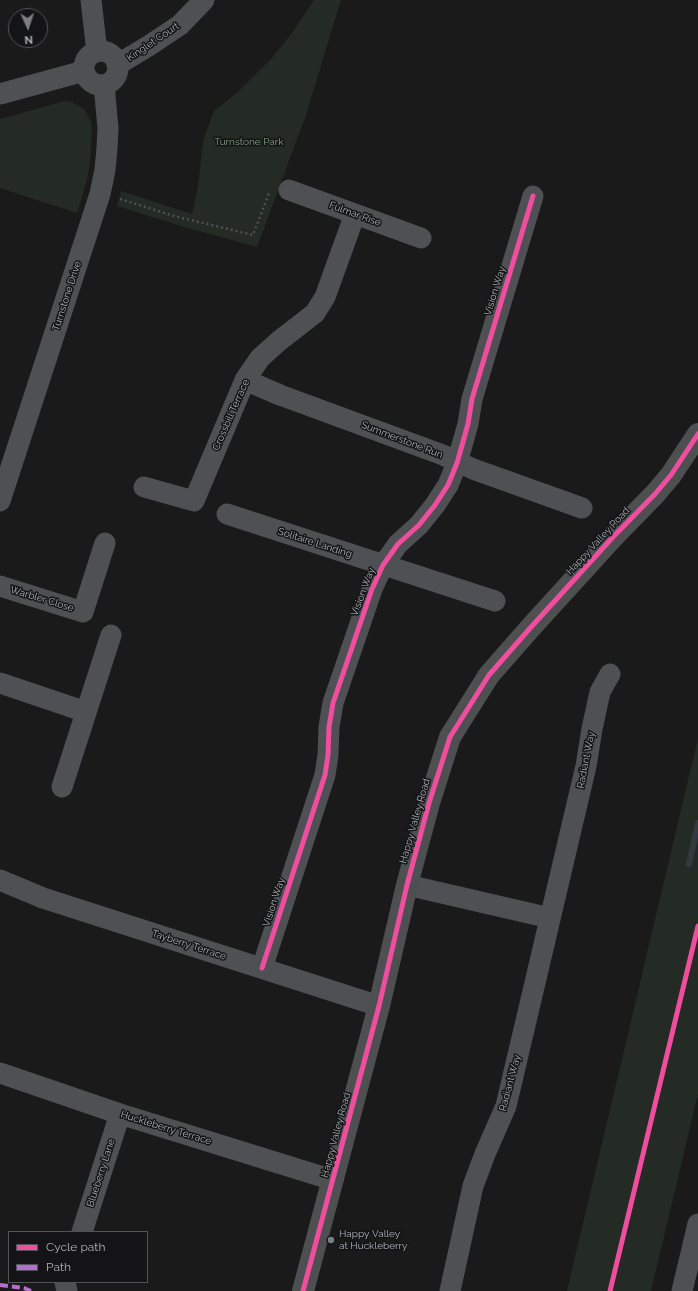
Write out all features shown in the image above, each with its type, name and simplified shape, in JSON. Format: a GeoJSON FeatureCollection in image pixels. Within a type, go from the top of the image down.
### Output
{"type":"FeatureCollection","features":[{"type":"Feature","properties":{"kind":"main road","name":"Happy Valley Road"},"geometry":{"type":"LineString","coordinates":[[303,1291],[379,1006],[407,885],[429,803],[450,737],[489,675],[603,548],[655,494],[671,475],[698,434]]}},
{"type":"Feature","properties":{"kind":"street"},"geometry":{"type":"LineString","coordinates":[[91,0],[97,52]]}},
{"type":"Feature","properties":{"kind":"street","name":"Kinglet Court"},"geometry":{"type":"LineString","coordinates":[[117,65],[180,25],[204,0]]}},
{"type":"Feature","properties":{"kind":"street"},"geometry":{"type":"LineString","coordinates":[[97,52],[106,52],[113,56],[117,65],[117,73],[112,80],[104,85],[95,84],[88,79],[84,71],[85,62],[89,55],[97,52]]}},
{"type":"Feature","properties":{"kind":"street"},"geometry":{"type":"LineString","coordinates":[[0,94],[84,71]]}},
{"type":"Feature","properties":{"kind":"street","name":"Turnstone Drive"},"geometry":{"type":"LineString","coordinates":[[0,501],[100,194],[108,148],[108,128],[104,85]]}},
{"type":"Feature","properties":{"kind":"street","name":"Fulmar Rise"},"geometry":{"type":"LineString","coordinates":[[290,190],[421,238]]}},
{"type":"Feature","properties":{"kind":"street","name":"Vision Way"},"geometry":{"type":"LineString","coordinates":[[262,968],[325,775],[328,755],[329,727],[333,703],[372,589],[383,565],[398,544],[419,525],[435,505],[448,485],[457,462],[468,424],[472,399],[534,196]]}},
{"type":"Feature","properties":{"kind":"street","name":"Crossbill Terrace"},"geometry":{"type":"LineString","coordinates":[[144,487],[194,501],[245,380],[260,358],[315,312],[325,297],[355,214]]}},
{"type":"Feature","properties":{"kind":"street","name":"Summerstone Run"},"geometry":{"type":"LineString","coordinates":[[245,380],[280,395],[582,508]]}},
{"type":"Feature","properties":{"kind":"street","name":"Solitaire Landing"},"geometry":{"type":"LineString","coordinates":[[227,514],[495,601]]}},
{"type":"Feature","properties":{"kind":"street","name":"Warbler Close"},"geometry":{"type":"LineString","coordinates":[[0,586],[83,612],[105,543]]}},
{"type":"Feature","properties":{"kind":"street"},"geometry":{"type":"LineString","coordinates":[[62,787],[111,635]]}},
{"type":"Feature","properties":{"kind":"street","name":"Radiant Way"},"geometry":{"type":"LineString","coordinates":[[450,1291],[473,1186],[506,1106],[586,766],[600,692],[610,674]]}},
{"type":"Feature","properties":{"kind":"street"},"geometry":{"type":"LineString","coordinates":[[0,683],[86,712]]}},
{"type":"Feature","properties":{"kind":"street","name":"Tayberry Terrace"},"geometry":{"type":"LineString","coordinates":[[0,880],[43,898],[379,1006]]}},
{"type":"Feature","properties":{"kind":"street"},"geometry":{"type":"LineString","coordinates":[[407,885],[550,918]]}},
{"type":"Feature","properties":{"kind":"street","name":"Huckleberry Terrace"},"geometry":{"type":"LineString","coordinates":[[0,1073],[120,1114],[333,1180]]}},
{"type":"Feature","properties":{"kind":"street","name":"Blueberry Lane"},"geometry":{"type":"LineString","coordinates":[[82,1231],[120,1114]]}},
{"type":"Feature","properties":{"kind":"street"},"geometry":{"type":"LineString","coordinates":[[682,1291],[698,1224]]}},
{"type":"Feature","properties":{"kind":"path"},"geometry":{"type":"LineString","coordinates":[[120,199],[174,216],[253,235],[266,199]]}},
{"type":"Feature","properties":{"kind":"green space","name":"Turnstone Park"},"geometry":{"type":"Polygon","coordinates":[[[314,0],[341,0],[306,115],[257,247],[117,206],[121,191],[192,214],[198,187],[203,141],[214,111],[239,91],[269,61],[290,36],[314,0]]]}},
{"type":"Feature","properties":{"kind":"green space"},"geometry":{"type":"Polygon","coordinates":[[[65,101],[72,102],[84,109],[91,121],[92,128],[90,163],[87,180],[77,213],[0,188],[0,119],[65,101]]]}},
{"type":"Feature","properties":{"kind":"green space"},"geometry":{"type":"Polygon","coordinates":[[[698,738],[698,1094],[651,1291],[567,1291],[698,738]]]}},
{"type":"Feature","properties":{"kind":"waterway"},"geometry":{"type":"LineString","coordinates":[[689,864],[698,823]]}},
{"type":"Feature","properties":{"kind":"marked path"},"geometry":{"type":"LineString","coordinates":[[0,1285],[24,1288],[31,1291]]}},
{"type":"Feature","properties":{"kind":"cycle path"},"geometry":{"type":"LineString","coordinates":[[262,968],[325,775],[328,755],[329,727],[333,703],[372,589],[383,565],[398,544],[419,525],[435,505],[448,485],[457,463],[468,424],[472,399],[533,196]]}},
{"type":"Feature","properties":{"kind":"cycle path"},"geometry":{"type":"LineString","coordinates":[[303,1291],[379,1006],[407,885],[429,803],[450,737],[489,675],[613,537],[655,494],[671,475],[698,434]]}},
{"type":"Feature","properties":{"kind":"cycle path"},"geometry":{"type":"LineString","coordinates":[[610,1291],[698,926]]}},
{"type":"Feature","properties":{"kind":"place","name":"Happy Valley at Huckleberry"},"geometry":{"type":"Point","coordinates":[331,1240]}}]}
